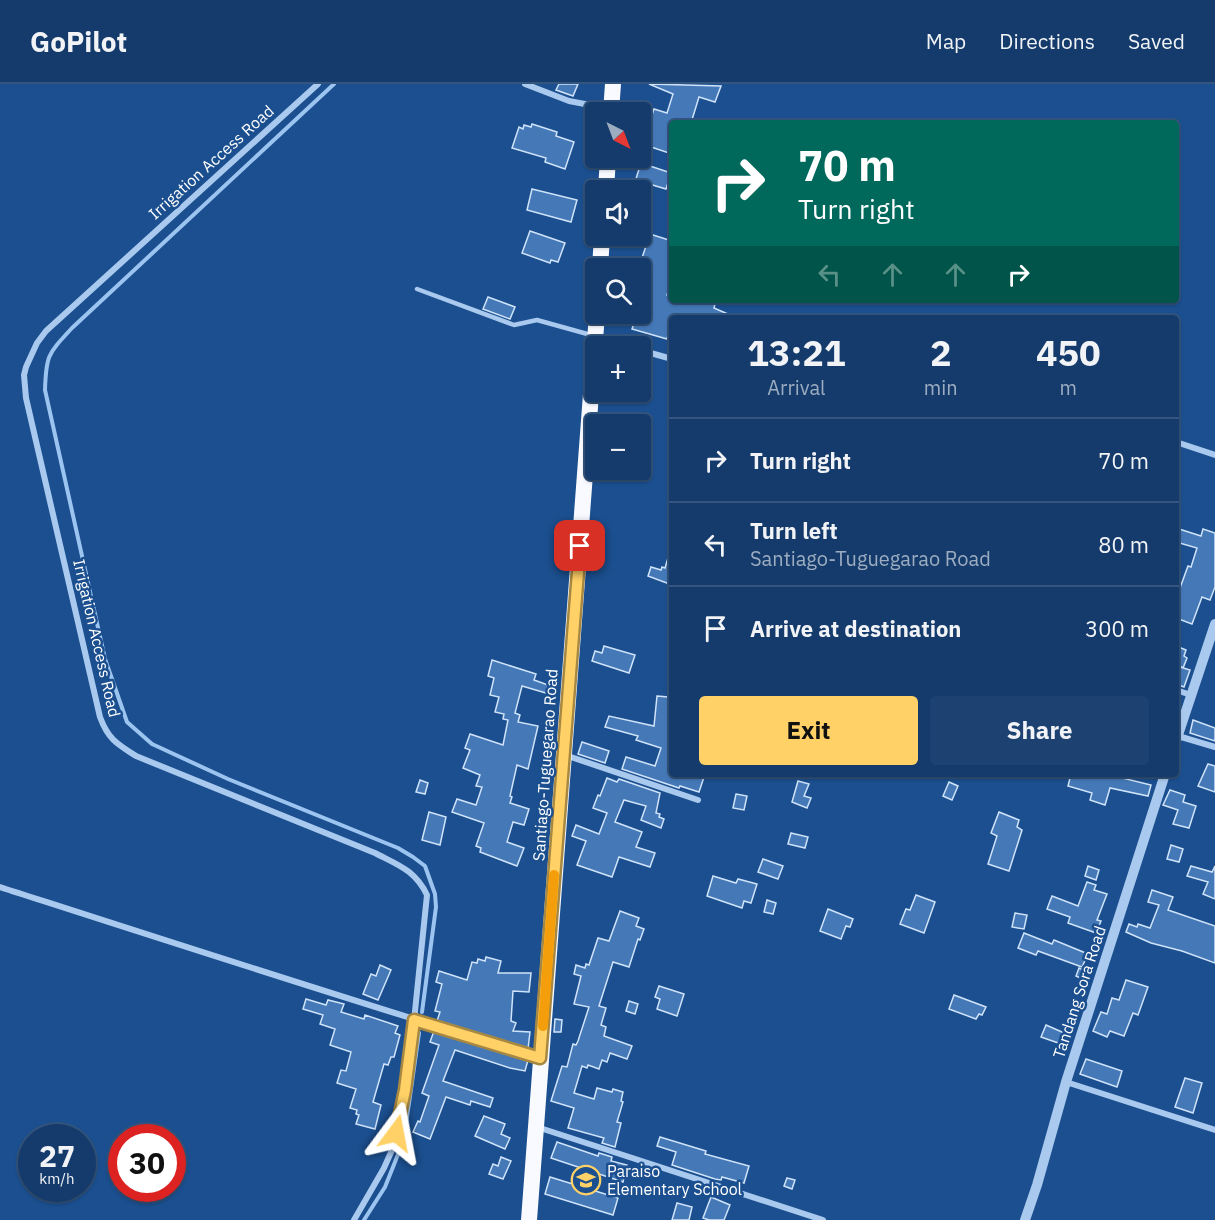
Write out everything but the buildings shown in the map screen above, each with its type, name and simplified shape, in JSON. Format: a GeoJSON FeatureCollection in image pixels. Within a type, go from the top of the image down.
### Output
{"type":"FeatureCollection","features":[{"type":"Feature","properties":{"kind":"highway"},"geometry":{"type":"LineString","coordinates":[[612,102],[613,84]]}},
{"type":"Feature","properties":{"kind":"highway","name":"Santiago-Tuguegarao Road"},"geometry":{"type":"LineString","coordinates":[[529,1220],[591,402]]}},
{"type":"Feature","properties":{"kind":"street","name":"Irrigation Access Road"},"geometry":{"type":"LineString","coordinates":[[318,84],[46,331],[37,343],[24,375],[100,717],[106,733],[119,746],[136,756],[375,853],[409,871],[421,882],[427,895],[405,1090],[392,1150],[354,1220]]}},
{"type":"Feature","properties":{"kind":"street"},"geometry":{"type":"LineString","coordinates":[[525,84],[585,104]]}},
{"type":"Feature","properties":{"kind":"street"},"geometry":{"type":"LineString","coordinates":[[651,353],[669,358]]}},
{"type":"Feature","properties":{"kind":"street"},"geometry":{"type":"LineString","coordinates":[[1179,443],[1215,455]]}},
{"type":"Feature","properties":{"kind":"street"},"geometry":{"type":"LineString","coordinates":[[1179,732],[1215,624]]}},
{"type":"Feature","properties":{"kind":"street"},"geometry":{"type":"LineString","coordinates":[[1179,691],[1191,695]]}},
{"type":"Feature","properties":{"kind":"street"},"geometry":{"type":"LineString","coordinates":[[1179,738],[1215,747]]}},
{"type":"Feature","properties":{"kind":"street"},"geometry":{"type":"LineString","coordinates":[[564,755],[698,800]]}},
{"type":"Feature","properties":{"kind":"street","name":"Tandang Sora Road"},"geometry":{"type":"LineString","coordinates":[[1025,1220],[1066,1082],[1164,777]]}},
{"type":"Feature","properties":{"kind":"street"},"geometry":{"type":"LineString","coordinates":[[0,887],[414,1020],[540,1058]]}},
{"type":"Feature","properties":{"kind":"street"},"geometry":{"type":"LineString","coordinates":[[1066,1082],[1215,1130]]}},
{"type":"Feature","properties":{"kind":"street"},"geometry":{"type":"LineString","coordinates":[[537,1127],[823,1220]]}},
{"type":"Feature","properties":{"kind":"lane"},"geometry":{"type":"LineString","coordinates":[[417,289],[514,325],[537,320],[593,336]]}},
{"type":"Feature","properties":{"kind":"waterway"},"geometry":{"type":"LineString","coordinates":[[334,84],[72,328],[50,356],[46,369],[45,390],[105,659],[127,722],[152,744],[228,779],[398,848],[425,866],[435,894],[436,907],[422,1012]]}},
{"type":"Feature","properties":{"kind":"waterway"},"geometry":{"type":"LineString","coordinates":[[364,1220],[385,1187],[399,1152],[405,1131],[419,1033]]}},
{"type":"Feature","properties":{"kind":"slow traffic"},"geometry":{"type":"LineString","coordinates":[[543,1026],[554,875]]}},
{"type":"Feature","properties":{"kind":"place","name":"Paraiso Elementary School"},"geometry":{"type":"Point","coordinates":[586,1180]}},
{"type":"Feature","properties":{"kind":"route"},"geometry":{"type":"LineString","coordinates":[[396,1133],[405,1090],[414,1020],[540,1058],[580,546]]}}]}
